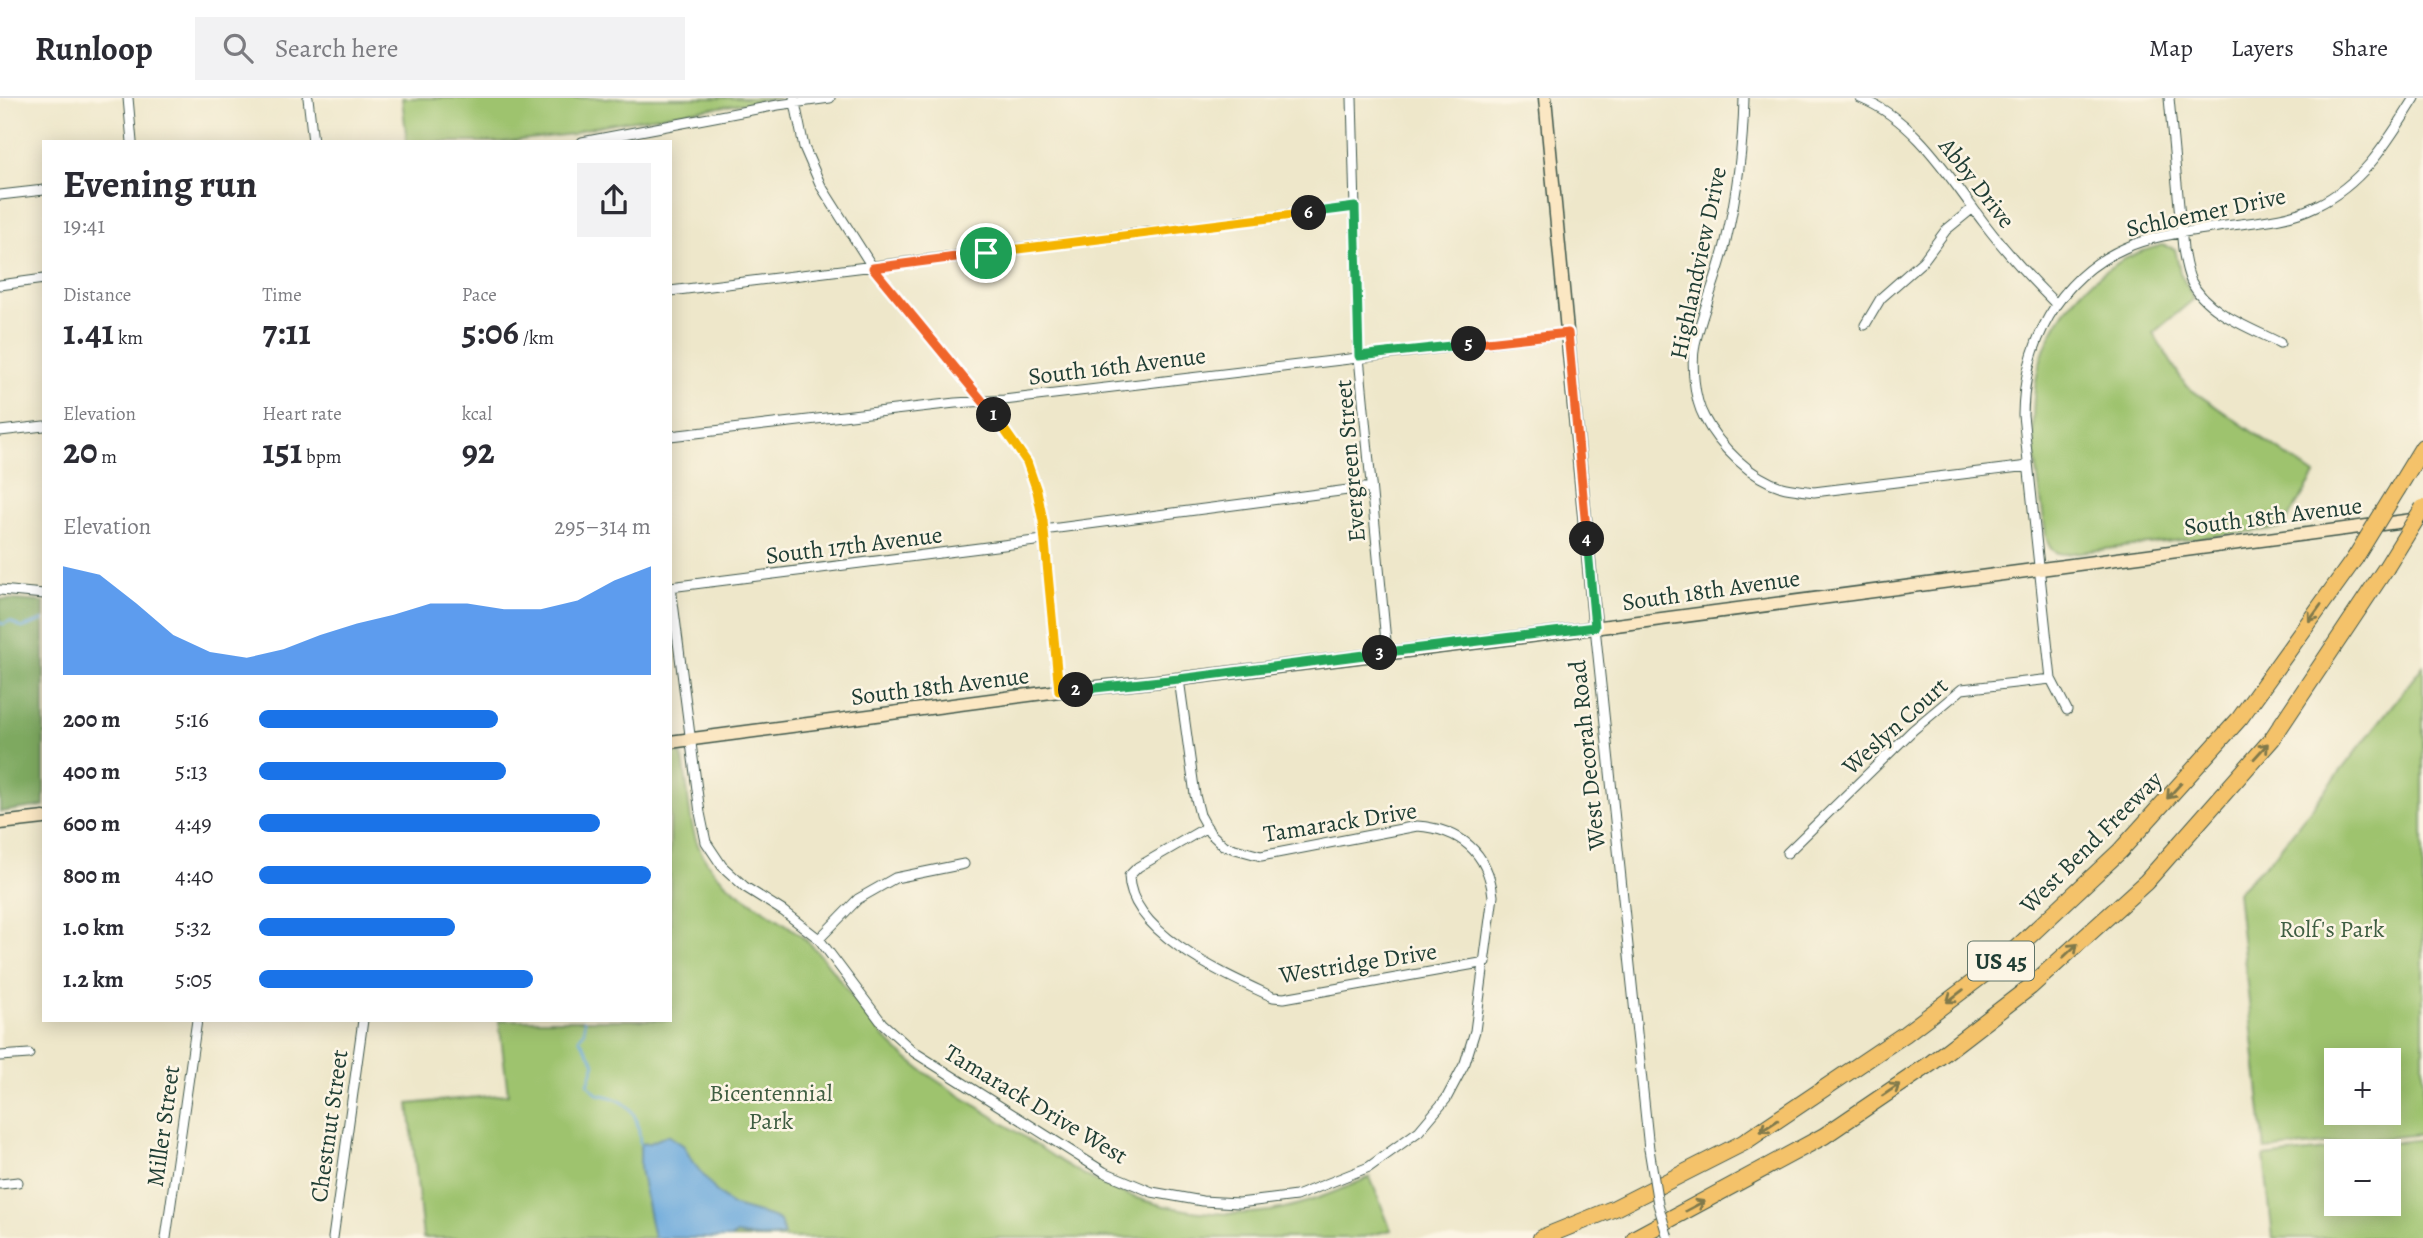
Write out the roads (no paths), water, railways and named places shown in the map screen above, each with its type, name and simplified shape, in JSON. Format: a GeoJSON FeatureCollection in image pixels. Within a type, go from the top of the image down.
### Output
{"type":"FeatureCollection","features":[{"type":"Feature","properties":{"kind":"highway","name":"West Bend Freeway"},"geometry":{"type":"LineString","coordinates":[[1541,1238],[1615,1208],[1743,1143],[1905,1034],[2008,956],[2120,851],[2240,718],[2355,558],[2423,447]]}},
{"type":"Feature","properties":{"kind":"highway","name":"US 45"},"geometry":{"type":"LineString","coordinates":[[1635,1238],[1824,1136],[1930,1064],[2030,988],[2146,882],[2272,739],[2423,508]]}},
{"type":"Feature","properties":{"kind":"street"},"geometry":{"type":"LineString","coordinates":[[128,98],[132,140]]}},
{"type":"Feature","properties":{"kind":"street"},"geometry":{"type":"LineString","coordinates":[[308,98],[313,140]]}},
{"type":"Feature","properties":{"kind":"street"},"geometry":{"type":"LineString","coordinates":[[593,140],[795,101],[830,98]]}},
{"type":"Feature","properties":{"kind":"street","name":"Evergreen Street"},"geometry":{"type":"LineString","coordinates":[[1352,98],[1359,356],[1387,652]]}},
{"type":"Feature","properties":{"kind":"street","name":"West Decorah Road"},"geometry":{"type":"LineString","coordinates":[[1545,98],[1595,627],[1649,1149],[1658,1204],[1668,1238]]}},
{"type":"Feature","properties":{"kind":"street","name":"Highlandview Drive"},"geometry":{"type":"LineString","coordinates":[[1744,98],[1743,136],[1734,208],[1718,274],[1695,346],[1693,377],[1702,415],[1720,441],[1741,463],[1760,476],[1781,487],[1814,492],[2028,466]]}},
{"type":"Feature","properties":{"kind":"street","name":"Abby Drive"},"geometry":{"type":"LineString","coordinates":[[1860,98],[1873,103],[1904,124],[2023,271],[2056,304]]}},
{"type":"Feature","properties":{"kind":"street"},"geometry":{"type":"LineString","coordinates":[[2169,98],[2187,270],[2199,293],[2223,313],[2280,343]]}},
{"type":"Feature","properties":{"kind":"street","name":"Schloemer Drive"},"geometry":{"type":"LineString","coordinates":[[2067,710],[2052,679],[2023,415],[2023,385],[2040,332],[2056,304],[2084,275],[2116,253],[2151,239],[2280,218],[2315,207],[2341,192],[2380,154],[2415,98]]}},
{"type":"Feature","properties":{"kind":"street"},"geometry":{"type":"LineString","coordinates":[[795,101],[804,146],[821,186],[873,268],[995,416],[1027,462],[1037,491],[1059,691]]}},
{"type":"Feature","properties":{"kind":"street"},"geometry":{"type":"LineString","coordinates":[[0,195],[42,190]]}},
{"type":"Feature","properties":{"kind":"street"},"geometry":{"type":"LineString","coordinates":[[672,291],[1355,207]]}},
{"type":"Feature","properties":{"kind":"street"},"geometry":{"type":"LineString","coordinates":[[1865,325],[1881,298],[1923,261],[1946,230],[1973,208]]}},
{"type":"Feature","properties":{"kind":"street"},"geometry":{"type":"LineString","coordinates":[[0,285],[42,279]]}},
{"type":"Feature","properties":{"kind":"street","name":"South 16th Avenue"},"geometry":{"type":"LineString","coordinates":[[672,436],[1568,333]]}},
{"type":"Feature","properties":{"kind":"street"},"geometry":{"type":"LineString","coordinates":[[0,431],[42,426]]}},
{"type":"Feature","properties":{"kind":"street","name":"South 17th Avenue"},"geometry":{"type":"LineString","coordinates":[[672,587],[1371,487]]}},
{"type":"Feature","properties":{"kind":"street","name":"South 18th Avenue"},"geometry":{"type":"LineString","coordinates":[[672,742],[1059,691],[1179,679],[1595,627],[2423,518]]}},
{"type":"Feature","properties":{"kind":"street"},"geometry":{"type":"LineString","coordinates":[[0,590],[42,594]]}},
{"type":"Feature","properties":{"kind":"street","name":"Tamarack Drive West"},"geometry":{"type":"LineString","coordinates":[[672,596],[699,813],[706,842],[722,866],[746,887],[819,939],[882,1023],[914,1052],[1104,1172],[1152,1192],[1202,1201],[1239,1203],[1296,1196],[1369,1167],[1419,1131],[1446,1100],[1465,1063],[1475,1031],[1486,962]]}},
{"type":"Feature","properties":{"kind":"street"},"geometry":{"type":"LineString","coordinates":[[1179,679],[1195,795],[1200,815],[1207,827]]}},
{"type":"Feature","properties":{"kind":"street","name":"Weslyn Court"},"geometry":{"type":"LineString","coordinates":[[1787,853],[1913,730],[1962,689],[2052,679]]}},
{"type":"Feature","properties":{"kind":"street"},"geometry":{"type":"LineString","coordinates":[[0,823],[42,818]]}},
{"type":"Feature","properties":{"kind":"street","name":"Tamarack Drive"},"geometry":{"type":"LineString","coordinates":[[1207,827],[1224,846],[1261,856],[1417,826],[1439,828],[1481,857],[1491,877],[1493,896],[1486,962]]}},
{"type":"Feature","properties":{"kind":"street","name":"Westridge Drive"},"geometry":{"type":"LineString","coordinates":[[1207,827],[1148,860],[1129,876],[1129,888],[1151,923],[1206,966],[1273,997],[1284,998],[1486,962]]}},
{"type":"Feature","properties":{"kind":"street"},"geometry":{"type":"LineString","coordinates":[[819,939],[858,900],[895,878],[964,864]]}},
{"type":"Feature","properties":{"kind":"street","name":"Miller Street"},"geometry":{"type":"LineString","coordinates":[[166,1238],[197,1022]]}},
{"type":"Feature","properties":{"kind":"street","name":"Chestnut Street"},"geometry":{"type":"LineString","coordinates":[[333,1238],[363,1022]]}},
{"type":"Feature","properties":{"kind":"street"},"geometry":{"type":"LineString","coordinates":[[0,1056],[29,1054]]}},
{"type":"Feature","properties":{"kind":"street"},"geometry":{"type":"LineString","coordinates":[[0,1184],[18,1182]]}},
{"type":"Feature","properties":{"kind":"water"},"geometry":{"type":"Polygon","coordinates":[[[668,1135],[684,1146],[715,1190],[731,1205],[773,1217],[780,1221],[784,1235],[654,1238],[640,1169],[640,1144],[650,1143],[668,1135]]]}},
{"type":"Feature","properties":{"kind":"waterway"},"geometry":{"type":"LineString","coordinates":[[0,623],[10,621],[22,628],[42,621]]}},
{"type":"Feature","properties":{"kind":"waterway"},"geometry":{"type":"LineString","coordinates":[[584,1022],[584,1032],[579,1038],[595,1063],[588,1084],[597,1094],[617,1099],[630,1109],[637,1123],[640,1144]]}},
{"type":"Feature","properties":{"kind":"park label","name":"Rolf's Park"},"geometry":{"type":"Point","coordinates":[2332,929]}},
{"type":"Feature","properties":{"kind":"park label","name":"Bicentennial Park"},"geometry":{"type":"Point","coordinates":[771,1107]}}]}
